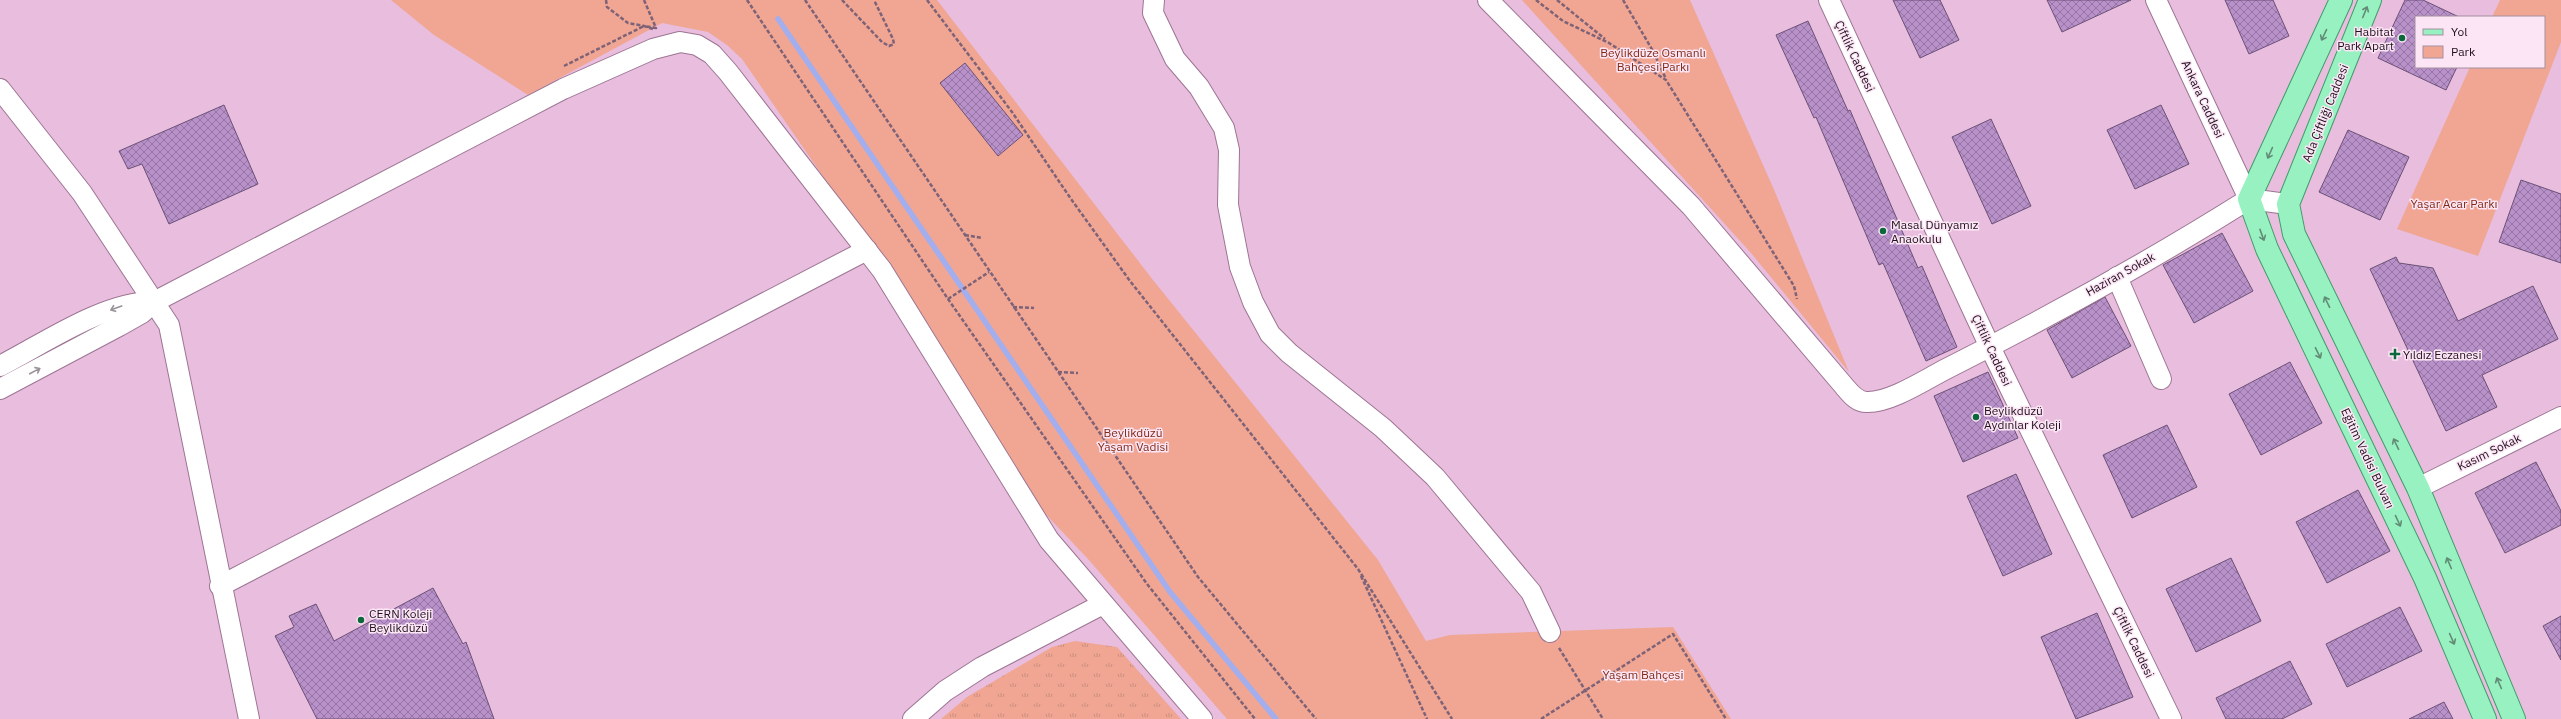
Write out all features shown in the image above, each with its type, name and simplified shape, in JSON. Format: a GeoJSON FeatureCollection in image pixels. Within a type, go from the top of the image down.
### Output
{"type":"FeatureCollection","features":[{"type":"Feature","properties":{"kind":"main road"},"geometry":{"type":"LineString","coordinates":[[2249,199],[2341,0]]}},
{"type":"Feature","properties":{"kind":"main road","name":"Ada Çiftliği Caddesi"},"geometry":{"type":"LineString","coordinates":[[2288,204],[2370,0]]}},
{"type":"Feature","properties":{"kind":"main road","name":"Eğitim Vadisi Bulvarı"},"geometry":{"type":"LineString","coordinates":[[2249,199],[2267,249],[2425,578],[2485,719]]}},
{"type":"Feature","properties":{"kind":"main road"},"geometry":{"type":"LineString","coordinates":[[2288,204],[2294,234],[2418,488],[2514,719]]}},
{"type":"Feature","properties":{"kind":"street"},"geometry":{"type":"LineString","coordinates":[[1154,0],[1153,13],[1175,59],[1199,87],[1224,128],[1229,150],[1228,204],[1240,267],[1253,302],[1270,334],[1289,353],[1383,428],[1435,478],[1531,592],[1550,632]]}},
{"type":"Feature","properties":{"kind":"street","name":"Haziran Sokak"},"geometry":{"type":"LineString","coordinates":[[1488,0],[1691,206],[1854,398],[1867,403],[1886,399],[1990,347],[2116,277],[2249,199]]}},
{"type":"Feature","properties":{"kind":"street","name":"Çiftlik Caddesi"},"geometry":{"type":"LineString","coordinates":[[1829,0],[1990,347],[2171,719]]}},
{"type":"Feature","properties":{"kind":"street","name":"Ankara Caddesi"},"geometry":{"type":"LineString","coordinates":[[2156,0],[2249,199]]}},
{"type":"Feature","properties":{"kind":"street"},"geometry":{"type":"LineString","coordinates":[[0,389],[119,326],[142,313],[154,302],[563,89],[653,49],[680,42],[697,45],[712,54],[728,72],[867,250],[1049,540],[1202,719]]}},
{"type":"Feature","properties":{"kind":"street"},"geometry":{"type":"LineString","coordinates":[[0,90],[82,192],[169,324],[220,586],[249,719]]}},
{"type":"Feature","properties":{"kind":"street"},"geometry":{"type":"LineString","coordinates":[[2249,199],[2288,204]]}},
{"type":"Feature","properties":{"kind":"street"},"geometry":{"type":"LineString","coordinates":[[220,586],[867,250]]}},
{"type":"Feature","properties":{"kind":"street"},"geometry":{"type":"LineString","coordinates":[[2116,277],[2161,379]]}},
{"type":"Feature","properties":{"kind":"street"},"geometry":{"type":"LineString","coordinates":[[0,366],[112,309],[140,301],[154,302]]}},
{"type":"Feature","properties":{"kind":"street","name":"Kasım Sokak"},"geometry":{"type":"LineString","coordinates":[[2418,488],[2561,416]]}},
{"type":"Feature","properties":{"kind":"street"},"geometry":{"type":"LineString","coordinates":[[913,719],[945,691],[982,667],[1103,604]]}},
{"type":"Feature","properties":{"kind":"path"},"geometry":{"type":"LineString","coordinates":[[606,0],[607,7],[628,22],[656,30]]}},
{"type":"Feature","properties":{"kind":"path"},"geometry":{"type":"LineString","coordinates":[[562,67],[644,26],[656,28],[644,0]]}},
{"type":"Feature","properties":{"kind":"path"},"geometry":{"type":"LineString","coordinates":[[747,0],[948,299],[1146,584],[1255,719]]}},
{"type":"Feature","properties":{"kind":"path"},"geometry":{"type":"LineString","coordinates":[[805,0],[1198,577],[1316,719]]}},
{"type":"Feature","properties":{"kind":"path"},"geometry":{"type":"LineString","coordinates":[[842,0],[882,42],[889,46],[894,44],[893,40],[874,0]]}},
{"type":"Feature","properties":{"kind":"path"},"geometry":{"type":"LineString","coordinates":[[927,0],[1012,112],[1071,199],[1130,281],[1358,569],[1452,719]]}},
{"type":"Feature","properties":{"kind":"path"},"geometry":{"type":"LineString","coordinates":[[1536,0],[1563,22],[1609,43]]}},
{"type":"Feature","properties":{"kind":"path"},"geometry":{"type":"LineString","coordinates":[[1557,0],[1609,43],[1666,80]]}},
{"type":"Feature","properties":{"kind":"path"},"geometry":{"type":"LineString","coordinates":[[1623,0],[1653,51],[1666,80],[1794,286],[1798,304]]}},
{"type":"Feature","properties":{"kind":"path"},"geometry":{"type":"LineString","coordinates":[[964,235],[982,238]]}},
{"type":"Feature","properties":{"kind":"path"},"geometry":{"type":"LineString","coordinates":[[948,299],[990,272]]}},
{"type":"Feature","properties":{"kind":"path"},"geometry":{"type":"LineString","coordinates":[[1013,307],[1034,308]]}},
{"type":"Feature","properties":{"kind":"path"},"geometry":{"type":"LineString","coordinates":[[1058,372],[1078,373]]}},
{"type":"Feature","properties":{"kind":"path"},"geometry":{"type":"LineString","coordinates":[[1358,569],[1427,719]]}},
{"type":"Feature","properties":{"kind":"path"},"geometry":{"type":"LineString","coordinates":[[1550,632],[1603,719]]}},
{"type":"Feature","properties":{"kind":"path"},"geometry":{"type":"LineString","coordinates":[[1541,719],[1674,634],[1726,719]]}},
{"type":"Feature","properties":{"kind":"green space","name":"Beylikdüzü Yaşam Vadisi"},"geometry":{"type":"Polygon","coordinates":[[[391,0],[937,0],[1153,280],[1378,560],[1426,641],[1450,635],[1673,627],[1731,719],[1227,719],[1088,559],[1037,505],[878,256],[742,59],[727,45],[708,32],[662,23],[528,95],[434,35],[391,0]]]}},
{"type":"Feature","properties":{"kind":"green space","name":"Beylikdüze Osmanlı Bahçesi Parkı"},"geometry":{"type":"Polygon","coordinates":[[[1522,0],[1690,0],[1775,192],[1849,372],[1751,253],[1522,0]]]}},
{"type":"Feature","properties":{"kind":"green space","name":"Yaşar Acar Parkı"},"geometry":{"type":"Polygon","coordinates":[[[2500,0],[2561,0],[2561,42],[2478,256],[2397,229],[2470,68],[2545,68],[2545,16],[2492,16],[2500,0]]]}},
{"type":"Feature","properties":{"kind":"green space"},"geometry":{"type":"Polygon","coordinates":[[[1075,641],[1117,647],[1181,719],[941,719],[967,697],[1052,647],[1075,641]]]}},
{"type":"Feature","properties":{"kind":"building"},"geometry":{"type":"Polygon","coordinates":[[[1893,0],[1940,0],[1959,40],[1920,58],[1893,0]]]}},
{"type":"Feature","properties":{"kind":"building"},"geometry":{"type":"Polygon","coordinates":[[[2047,0],[2131,0],[2062,32],[2047,0]]]}},
{"type":"Feature","properties":{"kind":"building"},"geometry":{"type":"Polygon","coordinates":[[[2225,0],[2273,0],[2289,36],[2249,54],[2225,0]]]}},
{"type":"Feature","properties":{"kind":"building","name":"Habitat Park Apart"},"geometry":{"type":"Polygon","coordinates":[[[2405,0],[2423,0],[2457,16],[2415,16],[2415,68],[2457,68],[2446,90],[2378,58],[2405,0]]]}},
{"type":"Feature","properties":{"kind":"building"},"geometry":{"type":"Polygon","coordinates":[[[1808,21],[1848,111],[1850,110],[1918,268],[1922,266],[1957,347],[1926,361],[1883,263],[1879,265],[1816,117],[1814,118],[1776,35],[1808,21]]]}},
{"type":"Feature","properties":{"kind":"building"},"geometry":{"type":"Polygon","coordinates":[[[965,63],[1023,135],[998,156],[940,83],[965,63]]]}},
{"type":"Feature","properties":{"kind":"building"},"geometry":{"type":"Polygon","coordinates":[[[224,105],[258,184],[169,224],[142,164],[128,169],[119,151],[224,105]]]}},
{"type":"Feature","properties":{"kind":"building"},"geometry":{"type":"Polygon","coordinates":[[[2161,105],[2189,164],[2135,189],[2107,130],[2161,105]]]}},
{"type":"Feature","properties":{"kind":"building"},"geometry":{"type":"Polygon","coordinates":[[[1991,119],[2031,206],[1992,224],[1952,137],[1991,119]]]}},
{"type":"Feature","properties":{"kind":"building"},"geometry":{"type":"Polygon","coordinates":[[[2348,130],[2409,157],[2380,220],[2319,192],[2348,130]]]}},
{"type":"Feature","properties":{"kind":"building"},"geometry":{"type":"Polygon","coordinates":[[[2521,180],[2561,194],[2561,263],[2499,242],[2521,180]]]}},
{"type":"Feature","properties":{"kind":"building"},"geometry":{"type":"Polygon","coordinates":[[[2222,233],[2253,291],[2194,323],[2163,265],[2222,233]]]}},
{"type":"Feature","properties":{"kind":"building"},"geometry":{"type":"Polygon","coordinates":[[[2396,257],[2399,263],[2433,268],[2458,321],[2533,286],[2558,339],[2482,375],[2497,407],[2446,431],[2370,269],[2396,257]]]}},
{"type":"Feature","properties":{"kind":"building"},"geometry":{"type":"Polygon","coordinates":[[[2105,297],[2131,346],[2072,378],[2047,330],[2105,297]]]}},
{"type":"Feature","properties":{"kind":"building"},"geometry":{"type":"Polygon","coordinates":[[[2290,362],[2322,423],[2261,455],[2229,394],[2290,362]]]}},
{"type":"Feature","properties":{"kind":"building","name":"Beylikdüzü Aydınlar Koleji"},"geometry":{"type":"Polygon","coordinates":[[[1988,372],[2018,438],[1963,462],[1934,396],[1988,372]]]}},
{"type":"Feature","properties":{"kind":"building"},"geometry":{"type":"Polygon","coordinates":[[[2167,425],[2197,487],[2132,518],[2103,455],[2167,425]]]}},
{"type":"Feature","properties":{"kind":"building"},"geometry":{"type":"Polygon","coordinates":[[[2536,462],[2561,511],[2561,525],[2505,553],[2475,493],[2536,462]]]}},
{"type":"Feature","properties":{"kind":"building"},"geometry":{"type":"Polygon","coordinates":[[[2016,474],[2052,554],[2003,576],[1967,496],[2016,474]]]}},
{"type":"Feature","properties":{"kind":"building"},"geometry":{"type":"Polygon","coordinates":[[[2358,490],[2390,551],[2327,583],[2296,522],[2358,490]]]}},
{"type":"Feature","properties":{"kind":"building"},"geometry":{"type":"Polygon","coordinates":[[[2231,558],[2261,621],[2196,652],[2166,589],[2231,558]]]}},
{"type":"Feature","properties":{"kind":"building"},"geometry":{"type":"Polygon","coordinates":[[[433,588],[463,644],[466,642],[494,719],[317,719],[275,636],[294,627],[289,616],[316,604],[334,641],[433,588]]]}},
{"type":"Feature","properties":{"kind":"building"},"geometry":{"type":"Polygon","coordinates":[[[2400,607],[2422,651],[2347,687],[2326,644],[2400,607]]]}},
{"type":"Feature","properties":{"kind":"building"},"geometry":{"type":"Polygon","coordinates":[[[2097,613],[2133,697],[2076,719],[2041,637],[2097,613]]]}},
{"type":"Feature","properties":{"kind":"building"},"geometry":{"type":"Polygon","coordinates":[[[2561,616],[2561,660],[2543,626],[2561,616]]]}},
{"type":"Feature","properties":{"kind":"building"},"geometry":{"type":"Polygon","coordinates":[[[2290,661],[2312,704],[2282,719],[2226,719],[2216,698],[2290,661]]]}},
{"type":"Feature","properties":{"kind":"building"},"geometry":{"type":"Polygon","coordinates":[[[2444,702],[2453,719],[2409,719],[2444,702]]]}},
{"type":"Feature","properties":{"kind":"waterway"},"geometry":{"type":"LineString","coordinates":[[778,19],[1170,592],[1276,719]]}},
{"type":"Feature","properties":{"kind":"place","name":"Habitat Park Apart"},"geometry":{"type":"Point","coordinates":[2402,38]}},
{"type":"Feature","properties":{"kind":"place","name":"Masal Dünyamız Anaokulu"},"geometry":{"type":"Point","coordinates":[1883,231]}},
{"type":"Feature","properties":{"kind":"place","name":"Yıldız Eczanesi"},"geometry":{"type":"Point","coordinates":[2395,354]}},
{"type":"Feature","properties":{"kind":"place","name":"Beylikdüzü Aydınlar Koleji"},"geometry":{"type":"Point","coordinates":[1976,417]}},
{"type":"Feature","properties":{"kind":"place","name":"CERN Koleji Beylikdüzü"},"geometry":{"type":"Point","coordinates":[361,620]}},
{"type":"Feature","properties":{"kind":"park label","name":"Yaşam Bahçesi"},"geometry":{"type":"Point","coordinates":[1643,674]}}]}
